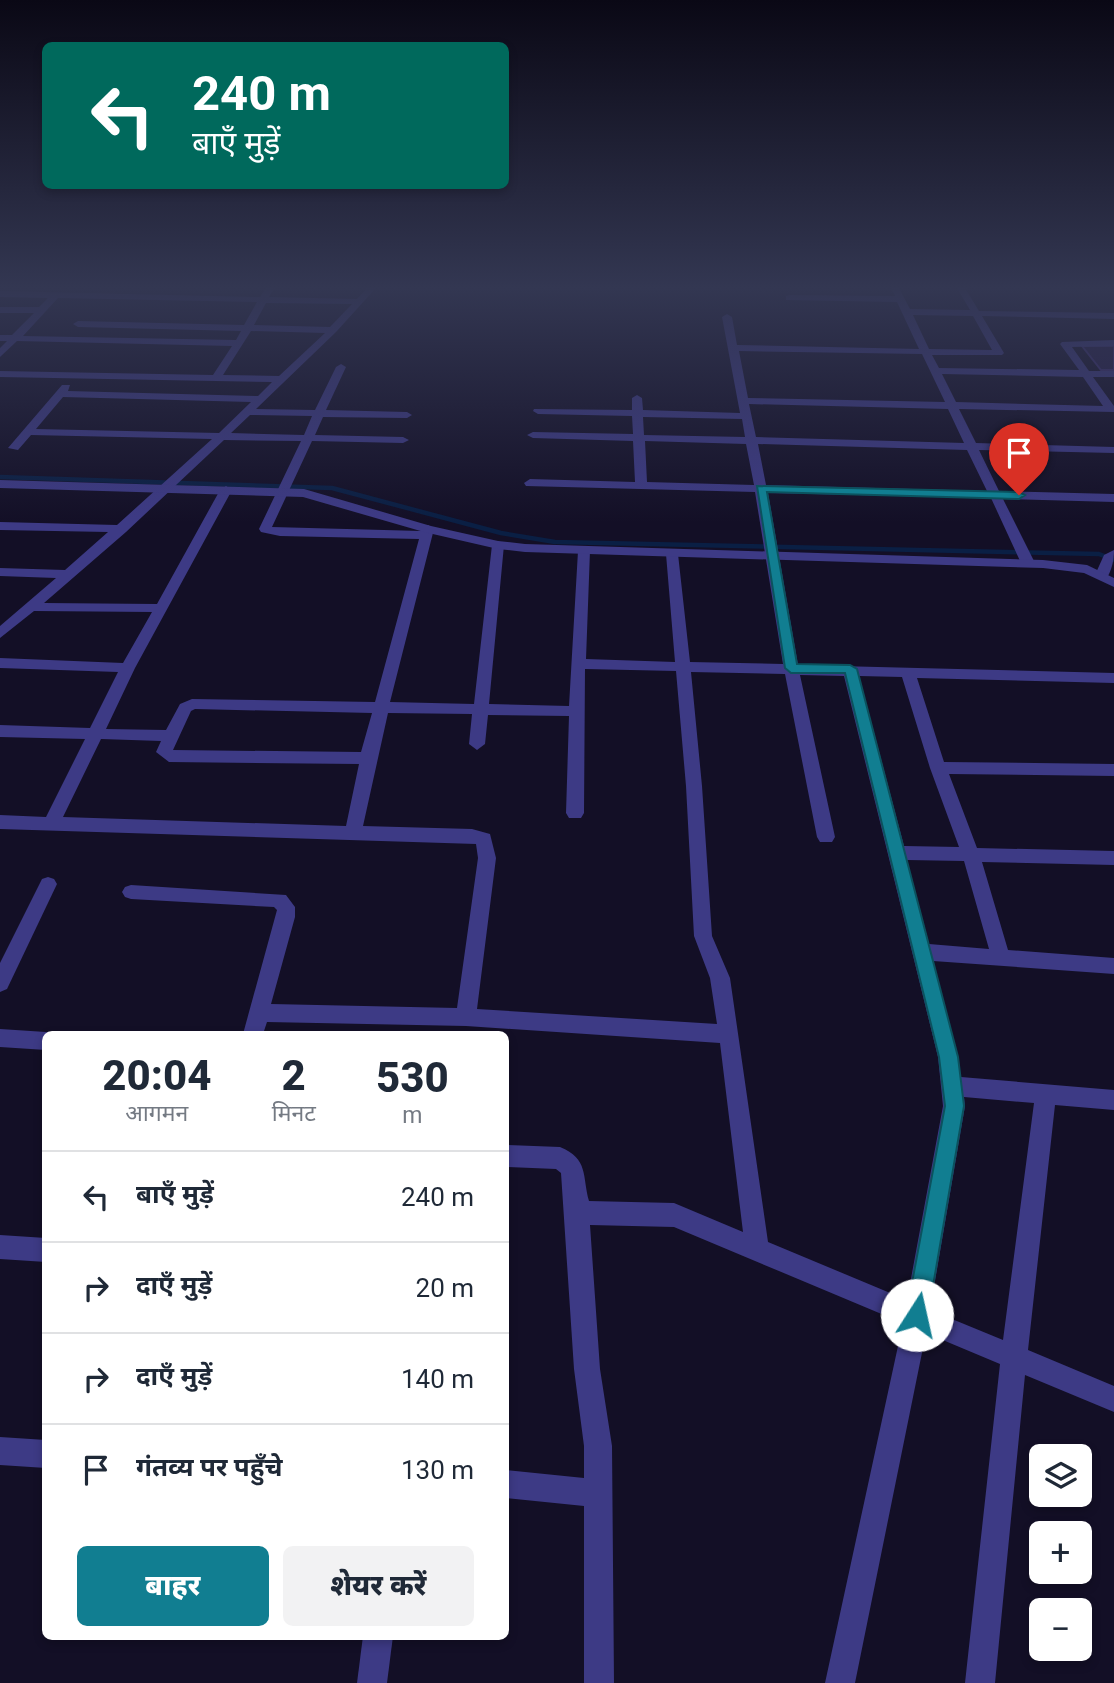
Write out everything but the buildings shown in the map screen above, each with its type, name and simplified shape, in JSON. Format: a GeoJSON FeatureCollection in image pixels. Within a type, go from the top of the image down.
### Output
{"type":"FeatureCollection","features":[{"type":"Feature","properties":{"kind":"street"},"geometry":{"type":"LineString","coordinates":[[216,378],[224,367]]}},
{"type":"Feature","properties":{"kind":"street"},"geometry":{"type":"LineString","coordinates":[[0,634],[7,622],[30,607],[122,528],[293,367]]}},
{"type":"Feature","properties":{"kind":"street"},"geometry":{"type":"LineString","coordinates":[[341,367],[265,526],[269,532],[427,532]]}},
{"type":"Feature","properties":{"kind":"street"},"geometry":{"type":"LineString","coordinates":[[737,367],[774,556],[791,668],[826,837]]}},
{"type":"Feature","properties":{"kind":"street"},"geometry":{"type":"LineString","coordinates":[[933,367],[1028,563]]}},
{"type":"Feature","properties":{"kind":"street"},"geometry":{"type":"LineString","coordinates":[[1081,367],[1113,409]]}},
{"type":"Feature","properties":{"kind":"street"},"geometry":{"type":"LineString","coordinates":[[935,371],[1114,374]]}},
{"type":"Feature","properties":{"kind":"street"},"geometry":{"type":"LineString","coordinates":[[0,374],[280,379]]}},
{"type":"Feature","properties":{"kind":"street"},"geometry":{"type":"LineString","coordinates":[[14,448],[76,376]]}},
{"type":"Feature","properties":{"kind":"street"},"geometry":{"type":"LineString","coordinates":[[59,394],[261,399]]}},
{"type":"Feature","properties":{"kind":"street"},"geometry":{"type":"LineString","coordinates":[[637,398],[640,486]]}},
{"type":"Feature","properties":{"kind":"street"},"geometry":{"type":"LineString","coordinates":[[744,401],[1113,409]]}},
{"type":"Feature","properties":{"kind":"street"},"geometry":{"type":"LineString","coordinates":[[538,411],[747,416]]}},
{"type":"Feature","properties":{"kind":"street"},"geometry":{"type":"LineString","coordinates":[[247,412],[407,415]]}},
{"type":"Feature","properties":{"kind":"street"},"geometry":{"type":"LineString","coordinates":[[27,432],[403,440]]}},
{"type":"Feature","properties":{"kind":"street"},"geometry":{"type":"LineString","coordinates":[[533,435],[1114,450]]}},
{"type":"Feature","properties":{"kind":"street"},"geometry":{"type":"LineString","coordinates":[[0,484],[171,483],[322,496],[427,532],[498,545],[584,551],[1028,563],[1074,566],[1108,579],[1111,555],[1114,554]]}},
{"type":"Feature","properties":{"kind":"street"},"geometry":{"type":"LineString","coordinates":[[530,483],[1114,498]]}},
{"type":"Feature","properties":{"kind":"street"},"geometry":{"type":"LineString","coordinates":[[52,822],[128,667],[226,489]]}},
{"type":"Feature","properties":{"kind":"street"},"geometry":{"type":"LineString","coordinates":[[0,526],[122,528]]}},
{"type":"Feature","properties":{"kind":"street"},"geometry":{"type":"LineString","coordinates":[[353,834],[368,758],[427,532]]}},
{"type":"Feature","properties":{"kind":"street"},"geometry":{"type":"LineString","coordinates":[[477,744],[498,545]]}},
{"type":"Feature","properties":{"kind":"street"},"geometry":{"type":"LineString","coordinates":[[575,813],[584,551]]}},
{"type":"Feature","properties":{"kind":"street"},"geometry":{"type":"LineString","coordinates":[[672,554],[694,786],[701,920],[703,936],[720,978],[757,1251]]}},
{"type":"Feature","properties":{"kind":"street"},"geometry":{"type":"LineString","coordinates":[[0,572],[69,574]]}},
{"type":"Feature","properties":{"kind":"street"},"geometry":{"type":"LineString","coordinates":[[30,607],[161,608]]}},
{"type":"Feature","properties":{"kind":"street"},"geometry":{"type":"LineString","coordinates":[[0,663],[128,667]]}},
{"type":"Feature","properties":{"kind":"street"},"geometry":{"type":"LineString","coordinates":[[579,664],[1114,678]]}},
{"type":"Feature","properties":{"kind":"street"},"geometry":{"type":"LineString","coordinates":[[840,1683],[917,1315],[954,1106],[953,1086],[923,953],[850,669]]}},
{"type":"Feature","properties":{"kind":"street"},"geometry":{"type":"LineString","coordinates":[[907,671],[938,768],[971,855],[1001,958]]}},
{"type":"Feature","properties":{"kind":"street"},"geometry":{"type":"LineString","coordinates":[[368,758],[166,756],[164,752],[185,708],[191,704],[578,711]]}},
{"type":"Feature","properties":{"kind":"street"},"geometry":{"type":"LineString","coordinates":[[0,731],[172,736]]}},
{"type":"Feature","properties":{"kind":"street"},"geometry":{"type":"LineString","coordinates":[[938,768],[1114,770]]}},
{"type":"Feature","properties":{"kind":"street"},"geometry":{"type":"LineString","coordinates":[[0,822],[472,836],[484,839],[487,858],[466,1017]]}},
{"type":"Feature","properties":{"kind":"street"},"geometry":{"type":"LineString","coordinates":[[898,853],[1114,859]]}},
{"type":"Feature","properties":{"kind":"street"},"geometry":{"type":"LineString","coordinates":[[0,983],[48,884]]}},
{"type":"Feature","properties":{"kind":"street"},"geometry":{"type":"LineString","coordinates":[[131,892],[279,900],[286,907],[286,917],[254,1031]]}},
{"type":"Feature","properties":{"kind":"street"},"geometry":{"type":"LineString","coordinates":[[923,953],[1114,966]]}},
{"type":"Feature","properties":{"kind":"street"},"geometry":{"type":"LineString","coordinates":[[260,1013],[466,1017],[729,1034]]}},
{"type":"Feature","properties":{"kind":"street"},"geometry":{"type":"LineString","coordinates":[[0,1038],[42,1041]]}},
{"type":"Feature","properties":{"kind":"street"},"geometry":{"type":"LineString","coordinates":[[953,1086],[1114,1100]]}},
{"type":"Feature","properties":{"kind":"street"},"geometry":{"type":"LineString","coordinates":[[980,1683],[1014,1357],[1046,1094]]}},
{"type":"Feature","properties":{"kind":"street"},"geometry":{"type":"LineString","coordinates":[[509,1156],[560,1158],[572,1167],[577,1203],[583,1330],[598,1446],[599,1683]]}},
{"type":"Feature","properties":{"kind":"street"},"geometry":{"type":"LineString","coordinates":[[577,1203],[582,1212],[593,1215],[649,1212],[674,1215],[1114,1399]]}},
{"type":"Feature","properties":{"kind":"street"},"geometry":{"type":"LineString","coordinates":[[0,1247],[42,1250]]}},
{"type":"Feature","properties":{"kind":"street"},"geometry":{"type":"LineString","coordinates":[[0,1451],[42,1454]]}},
{"type":"Feature","properties":{"kind":"street"},"geometry":{"type":"LineString","coordinates":[[509,1484],[600,1494]]}},
{"type":"Feature","properties":{"kind":"street"},"geometry":{"type":"LineString","coordinates":[[372,1683],[377,1640]]}},
{"type":"Feature","properties":{"kind":"waterway"},"geometry":{"type":"LineString","coordinates":[[0,477],[332,488],[501,533],[555,542],[1099,554],[1114,560]]}},
{"type":"Feature","properties":{"kind":"route"},"geometry":{"type":"LineString","coordinates":[[917,1315],[954,1106],[948,1057],[850,669],[791,668],[761,489],[1019,495]]}}]}
